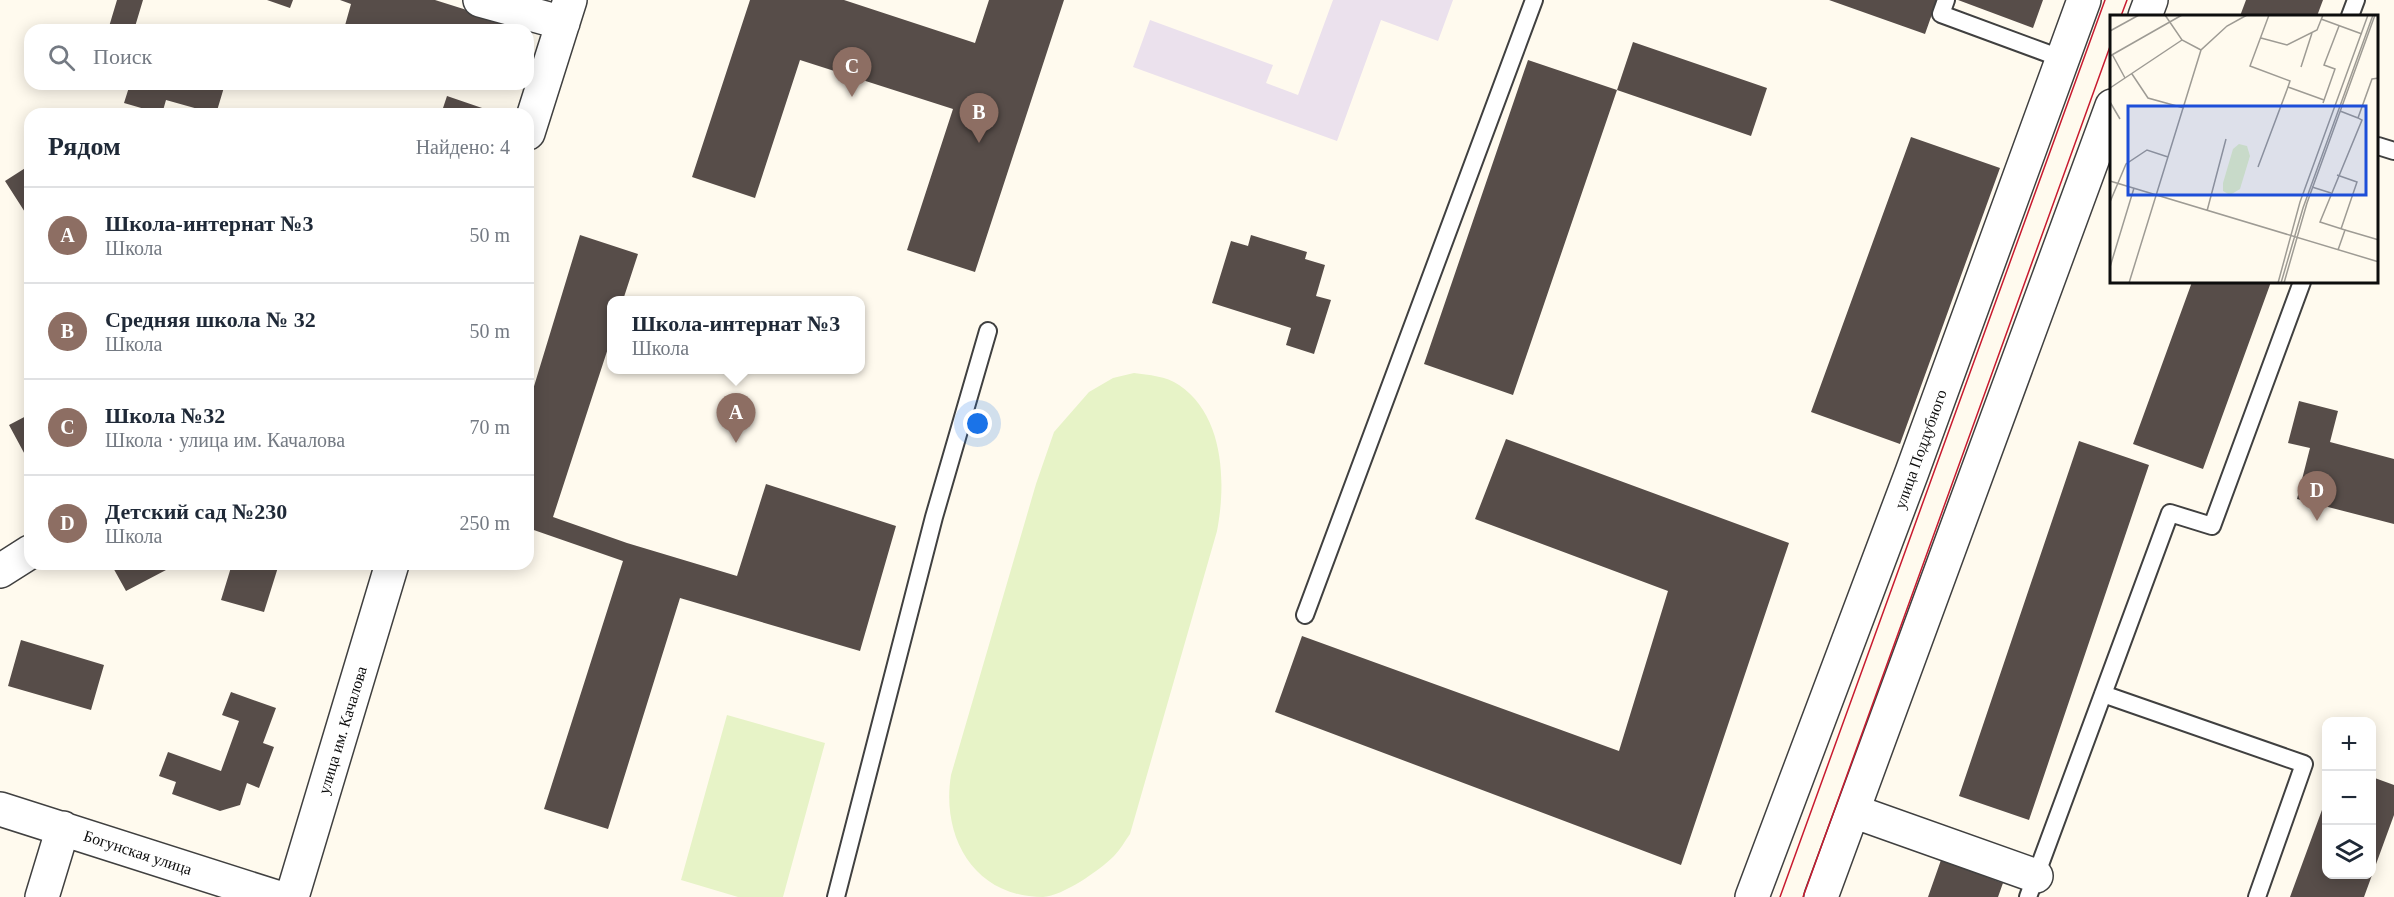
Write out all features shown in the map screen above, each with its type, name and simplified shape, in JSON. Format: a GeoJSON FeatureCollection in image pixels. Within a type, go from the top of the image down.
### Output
{"type":"FeatureCollection","features":[{"type":"Feature","properties":{"kind":"street"},"geometry":{"type":"LineString","coordinates":[[480,0],[566,12],[534,114]]}},
{"type":"Feature","properties":{"kind":"street","name":"улица Поддубного"},"geometry":{"type":"LineString","coordinates":[[1752,897],[1912,472],[2084,0]]}},
{"type":"Feature","properties":{"kind":"street"},"geometry":{"type":"LineString","coordinates":[[2145,15],[2151,0]]}},
{"type":"Feature","properties":{"kind":"street"},"geometry":{"type":"LineString","coordinates":[[1821,897],[2110,111]]}},
{"type":"Feature","properties":{"kind":"street"},"geometry":{"type":"LineString","coordinates":[[0,571],[24,556]]}},
{"type":"Feature","properties":{"kind":"street","name":"улица им. Качалова"},"geometry":{"type":"LineString","coordinates":[[292,897],[390,570]]}},
{"type":"Feature","properties":{"kind":"street","name":"Богунская улица"},"geometry":{"type":"LineString","coordinates":[[0,809],[276,897]]}},
{"type":"Feature","properties":{"kind":"street"},"geometry":{"type":"LineString","coordinates":[[1853,811],[2032,886]]}},
{"type":"Feature","properties":{"kind":"street"},"geometry":{"type":"LineString","coordinates":[[42,897],[63,828]]}},
{"type":"Feature","properties":{"kind":"lane"},"geometry":{"type":"LineString","coordinates":[[1305,615],[1534,0]]}},
{"type":"Feature","properties":{"kind":"lane"},"geometry":{"type":"LineString","coordinates":[[1946,0],[1941,14],[2063,59]]}},
{"type":"Feature","properties":{"kind":"lane"},"geometry":{"type":"LineString","coordinates":[[2350,15],[2356,0]]}},
{"type":"Feature","properties":{"kind":"lane"},"geometry":{"type":"LineString","coordinates":[[2379,146],[2394,151]]}},
{"type":"Feature","properties":{"kind":"lane"},"geometry":{"type":"LineString","coordinates":[[2032,886],[2170,513],[2212,526],[2301,284]]}},
{"type":"Feature","properties":{"kind":"lane"},"geometry":{"type":"LineString","coordinates":[[836,897],[934,518],[987,331]]}},
{"type":"Feature","properties":{"kind":"lane"},"geometry":{"type":"LineString","coordinates":[[2103,694],[2304,764],[2258,897]]}},
{"type":"Feature","properties":{"kind":"shaded area"},"geometry":{"type":"Polygon","coordinates":[[[1333,0],[1453,0],[1438,41],[1381,20],[1337,141],[1133,67],[1150,20],[1273,65],[1266,83],[1298,95],[1333,0]]]}},
{"type":"Feature","properties":{"kind":"green space"},"geometry":{"type":"Polygon","coordinates":[[[1134,373],[1157,376],[1174,382],[1194,398],[1206,414],[1214,432],[1221,472],[1217,531],[1130,834],[1108,862],[1071,887],[1051,896],[1019,894],[998,887],[980,874],[967,859],[957,840],[951,820],[949,798],[951,775],[1036,484],[1054,432],[1089,392],[1113,378],[1134,373]]]}},
{"type":"Feature","properties":{"kind":"green space"},"geometry":{"type":"Polygon","coordinates":[[[727,715],[825,743],[783,897],[738,897],[681,880],[727,715]]]}},
{"type":"Feature","properties":{"kind":"building"},"geometry":{"type":"Polygon","coordinates":[[[117,0],[143,0],[136,24],[110,24],[117,0]]]}},
{"type":"Feature","properties":{"kind":"building"},"geometry":{"type":"Polygon","coordinates":[[[267,0],[293,0],[290,8],[267,0]]]}},
{"type":"Feature","properties":{"kind":"building"},"geometry":{"type":"Polygon","coordinates":[[[340,0],[435,0],[508,23],[345,24],[351,4],[340,0]]]}},
{"type":"Feature","properties":{"kind":"building"},"geometry":{"type":"Polygon","coordinates":[[[750,0],[844,0],[975,43],[989,0],[1064,0],[975,272],[907,250],[953,109],[800,60],[755,198],[692,177],[750,0]]]}},
{"type":"Feature","properties":{"kind":"building"},"geometry":{"type":"Polygon","coordinates":[[[1829,0],[1937,0],[1925,34],[1829,0]]]}},
{"type":"Feature","properties":{"kind":"building"},"geometry":{"type":"Polygon","coordinates":[[[1958,0],[2043,0],[2033,28],[1958,0]]]}},
{"type":"Feature","properties":{"kind":"building"},"geometry":{"type":"Polygon","coordinates":[[[2246,0],[2323,0],[2317,15],[2240,15],[2246,0]]]}},
{"type":"Feature","properties":{"kind":"building"},"geometry":{"type":"Polygon","coordinates":[[[1633,42],[1767,88],[1751,136],[1617,90],[1633,42]]]}},
{"type":"Feature","properties":{"kind":"building"},"geometry":{"type":"Polygon","coordinates":[[[1528,60],[1617,90],[1513,395],[1424,364],[1528,60]]]}},
{"type":"Feature","properties":{"kind":"building"},"geometry":{"type":"Polygon","coordinates":[[[128,90],[223,90],[218,108],[195,108],[166,100],[164,108],[141,108],[124,103],[128,90]]]}},
{"type":"Feature","properties":{"kind":"building"},"geometry":{"type":"Polygon","coordinates":[[[447,96],[482,108],[443,108],[447,96]]]}},
{"type":"Feature","properties":{"kind":"building"},"geometry":{"type":"Polygon","coordinates":[[[1911,137],[2000,168],[1900,444],[1811,412],[1911,137]]]}},
{"type":"Feature","properties":{"kind":"building"},"geometry":{"type":"Polygon","coordinates":[[[24,169],[24,211],[5,181],[24,169]]]}},
{"type":"Feature","properties":{"kind":"building"},"geometry":{"type":"Polygon","coordinates":[[[580,235],[638,254],[624,296],[607,296],[607,351],[553,517],[627,543],[737,576],[766,484],[896,526],[860,651],[680,598],[608,829],[544,809],[623,561],[534,530],[534,386],[580,235]]]}},
{"type":"Feature","properties":{"kind":"building"},"geometry":{"type":"Polygon","coordinates":[[[1251,235],[1307,252],[1305,259],[1325,265],[1316,296],[1331,300],[1314,354],[1286,345],[1291,328],[1212,303],[1231,241],[1248,246],[1251,235]]]}},
{"type":"Feature","properties":{"kind":"building"},"geometry":{"type":"Polygon","coordinates":[[[2191,284],[2270,284],[2203,469],[2133,444],[2191,284]]]}},
{"type":"Feature","properties":{"kind":"building"},"geometry":{"type":"Polygon","coordinates":[[[2299,401],[2338,411],[2330,442],[2394,459],[2394,524],[2297,499],[2310,448],[2288,443],[2299,401]]]}},
{"type":"Feature","properties":{"kind":"building"},"geometry":{"type":"Polygon","coordinates":[[[24,417],[24,453],[9,425],[24,417]]]}},
{"type":"Feature","properties":{"kind":"building"},"geometry":{"type":"Polygon","coordinates":[[[1506,439],[1789,543],[1681,865],[1275,712],[1302,636],[1619,751],[1668,591],[1475,519],[1506,439]]]}},
{"type":"Feature","properties":{"kind":"building"},"geometry":{"type":"Polygon","coordinates":[[[2079,441],[2149,465],[2029,820],[1959,796],[2079,441]]]}},
{"type":"Feature","properties":{"kind":"building"},"geometry":{"type":"Polygon","coordinates":[[[114,570],[166,570],[126,591],[114,570]]]}},
{"type":"Feature","properties":{"kind":"building"},"geometry":{"type":"Polygon","coordinates":[[[230,570],[277,570],[264,612],[221,600],[230,570]]]}},
{"type":"Feature","properties":{"kind":"building"},"geometry":{"type":"Polygon","coordinates":[[[21,640],[104,665],[91,710],[8,686],[21,640]]]}},
{"type":"Feature","properties":{"kind":"building"},"geometry":{"type":"Polygon","coordinates":[[[231,692],[276,708],[263,743],[274,747],[259,788],[247,783],[240,805],[220,811],[172,794],[176,782],[159,776],[168,752],[221,771],[239,721],[222,715],[231,692]]]}},
{"type":"Feature","properties":{"kind":"building"},"geometry":{"type":"Polygon","coordinates":[[[2376,778],[2394,785],[2394,815],[2376,864],[2376,778]]]}},
{"type":"Feature","properties":{"kind":"building"},"geometry":{"type":"Polygon","coordinates":[[[2322,810],[2322,879],[2371,879],[2364,897],[2290,897],[2322,810]]]}},
{"type":"Feature","properties":{"kind":"building"},"geometry":{"type":"Polygon","coordinates":[[[1941,860],[2003,883],[1998,897],[1928,897],[1941,860]]]}},
{"type":"Feature","properties":{"kind":"tram line"},"geometry":{"type":"LineString","coordinates":[[1780,897],[2105,0]]}},
{"type":"Feature","properties":{"kind":"tram line"},"geometry":{"type":"LineString","coordinates":[[2121,15],[2127,0]]}},
{"type":"Feature","properties":{"kind":"tram line"},"geometry":{"type":"LineString","coordinates":[[1803,897],[2110,47]]}},
{"type":"Feature","properties":{"kind":"place","name":"Школа №32"},"geometry":{"type":"Point","coordinates":[852,97]}},
{"type":"Feature","properties":{"kind":"place","name":"Средняя школа № 32"},"geometry":{"type":"Point","coordinates":[979,143]}},
{"type":"Feature","properties":{"kind":"place","name":"Школа-интернат №3"},"geometry":{"type":"Point","coordinates":[736,443]}},
{"type":"Feature","properties":{"kind":"place","name":"Детский сад №230"},"geometry":{"type":"Point","coordinates":[2317,521]}}]}
